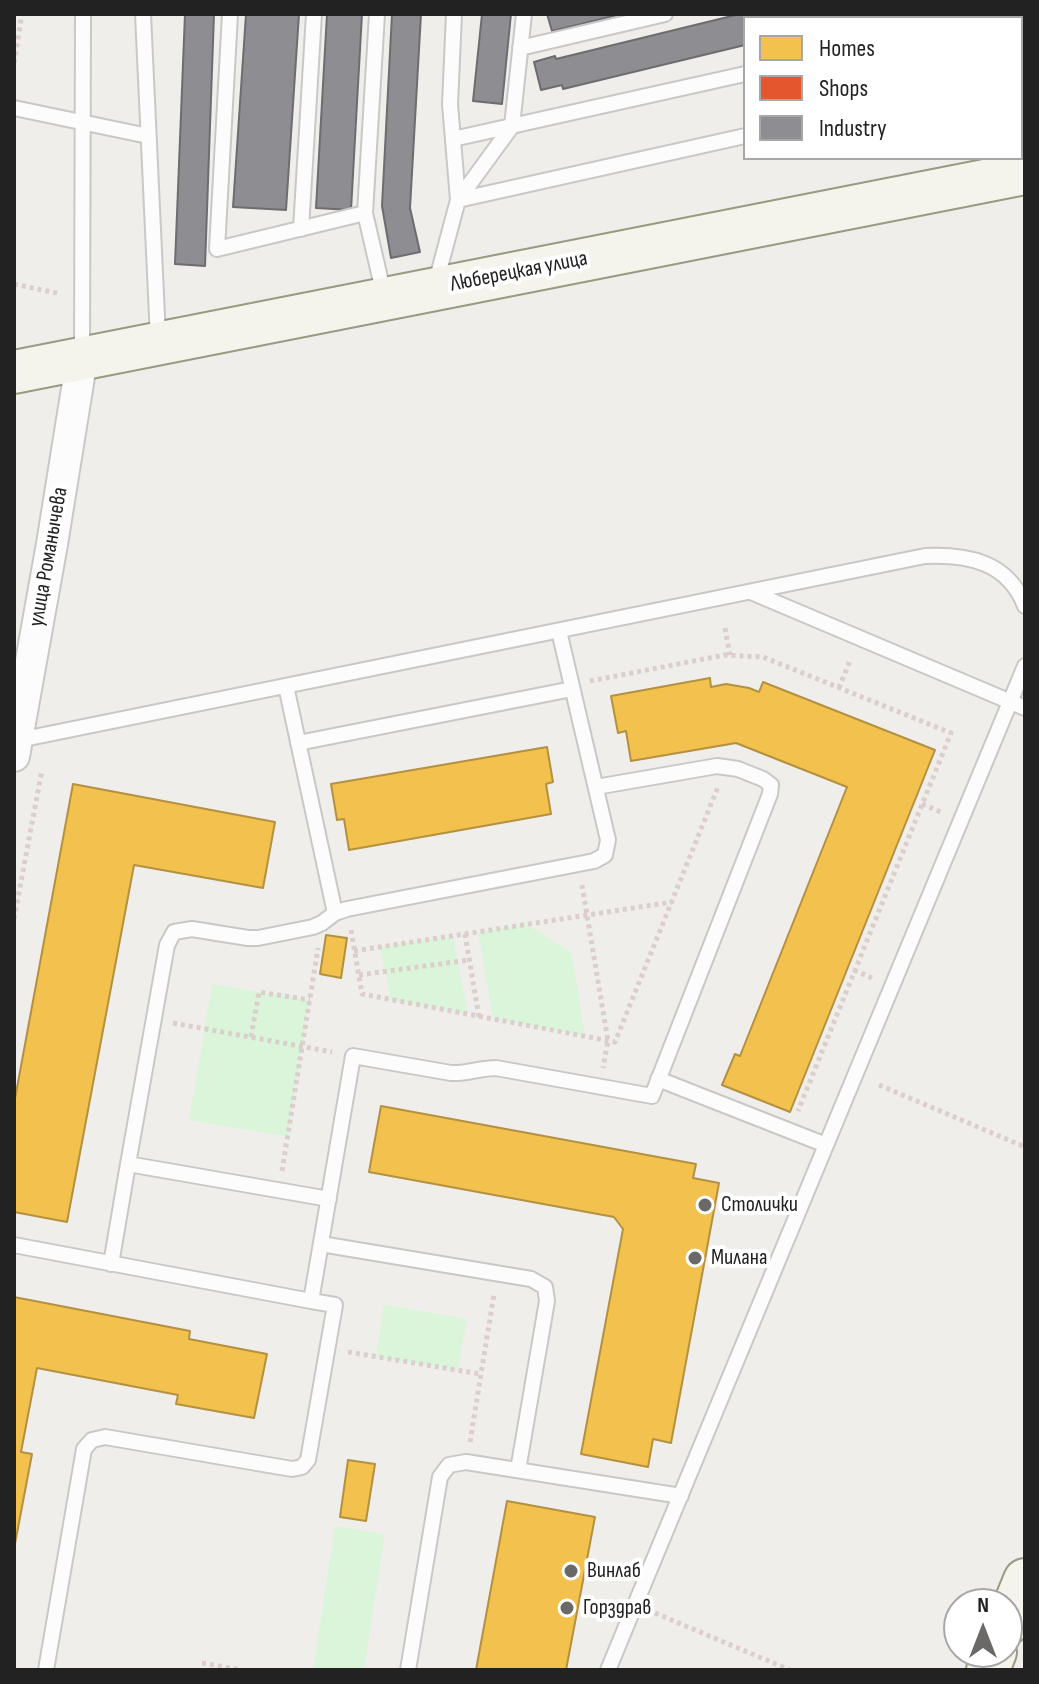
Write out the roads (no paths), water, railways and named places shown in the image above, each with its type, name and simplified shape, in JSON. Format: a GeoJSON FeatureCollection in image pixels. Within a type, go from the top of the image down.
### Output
{"type":"FeatureCollection","features":[{"type":"Feature","properties":{"kind":"main road","name":"Люберецкая улица"},"geometry":{"type":"LineString","coordinates":[[14,372],[1025,173]]}},
{"type":"Feature","properties":{"kind":"street","name":"улица Романычева"},"geometry":{"type":"LineString","coordinates":[[22,749],[82,358]]}},
{"type":"Feature","properties":{"kind":"lane"},"geometry":{"type":"LineString","coordinates":[[82,358],[83,14]]}},
{"type":"Feature","properties":{"kind":"lane"},"geometry":{"type":"LineString","coordinates":[[143,14],[158,343]]}},
{"type":"Feature","properties":{"kind":"lane"},"geometry":{"type":"LineString","coordinates":[[230,14],[217,249],[365,213]]}},
{"type":"Feature","properties":{"kind":"lane"},"geometry":{"type":"LineString","coordinates":[[301,229],[314,14]]}},
{"type":"Feature","properties":{"kind":"lane"},"geometry":{"type":"LineString","coordinates":[[377,14],[365,213],[385,298]]}},
{"type":"Feature","properties":{"kind":"lane"},"geometry":{"type":"LineString","coordinates":[[434,289],[458,200],[450,104],[454,14]]}},
{"type":"Feature","properties":{"kind":"lane"},"geometry":{"type":"LineString","coordinates":[[458,200],[512,126],[520,48],[527,14]]}},
{"type":"Feature","properties":{"kind":"lane"},"geometry":{"type":"LineString","coordinates":[[527,14],[537,44]]}},
{"type":"Feature","properties":{"kind":"lane"},"geometry":{"type":"LineString","coordinates":[[520,48],[665,14]]}},
{"type":"Feature","properties":{"kind":"lane"},"geometry":{"type":"LineString","coordinates":[[453,139],[743,74]]}},
{"type":"Feature","properties":{"kind":"lane"},"geometry":{"type":"LineString","coordinates":[[14,108],[148,136]]}},
{"type":"Feature","properties":{"kind":"lane"},"geometry":{"type":"LineString","coordinates":[[458,200],[743,136]]}},
{"type":"Feature","properties":{"kind":"lane"},"geometry":{"type":"LineString","coordinates":[[22,749],[286,686],[925,556],[971,558],[992,566],[1009,580],[1025,606]]}},
{"type":"Feature","properties":{"kind":"lane"},"geometry":{"type":"LineString","coordinates":[[750,592],[1025,708]]}},
{"type":"Feature","properties":{"kind":"lane"},"geometry":{"type":"LineString","coordinates":[[111,1264],[167,945],[174,932],[192,929],[248,938],[268,936],[322,923],[341,911],[594,861],[605,855],[608,840],[559,631]]}},
{"type":"Feature","properties":{"kind":"lane"},"geometry":{"type":"LineString","coordinates":[[608,1670],[1025,666]]}},
{"type":"Feature","properties":{"kind":"lane"},"geometry":{"type":"LineString","coordinates":[[286,686],[341,911]]}},
{"type":"Feature","properties":{"kind":"lane"},"geometry":{"type":"LineString","coordinates":[[298,743],[572,687]]}},
{"type":"Feature","properties":{"kind":"lane"},"geometry":{"type":"LineString","coordinates":[[311,1301],[353,1056],[451,1073],[496,1068],[652,1096],[771,785],[763,779],[726,766],[717,766],[596,787]]}},
{"type":"Feature","properties":{"kind":"lane"},"geometry":{"type":"LineString","coordinates":[[658,1079],[826,1145]]}},
{"type":"Feature","properties":{"kind":"lane"},"geometry":{"type":"LineString","coordinates":[[128,1164],[329,1199]]}},
{"type":"Feature","properties":{"kind":"lane"},"geometry":{"type":"LineString","coordinates":[[321,1244],[531,1279],[545,1287],[547,1301],[518,1470]]}},
{"type":"Feature","properties":{"kind":"lane"},"geometry":{"type":"LineString","coordinates":[[14,1245],[335,1305],[308,1460],[302,1467],[292,1469],[105,1437],[92,1440],[84,1449],[46,1670]]}},
{"type":"Feature","properties":{"kind":"lane"},"geometry":{"type":"LineString","coordinates":[[408,1670],[440,1477],[449,1465],[466,1462],[681,1496]]}},
{"type":"Feature","properties":{"kind":"place","name":"Столички"},"geometry":{"type":"Point","coordinates":[705,1205]}},
{"type":"Feature","properties":{"kind":"place","name":"Милана"},"geometry":{"type":"Point","coordinates":[695,1258]}},
{"type":"Feature","properties":{"kind":"place","name":"Винлаб"},"geometry":{"type":"Point","coordinates":[571,1571]}},
{"type":"Feature","properties":{"kind":"place","name":"Горздрав"},"geometry":{"type":"Point","coordinates":[567,1608]}}]}
